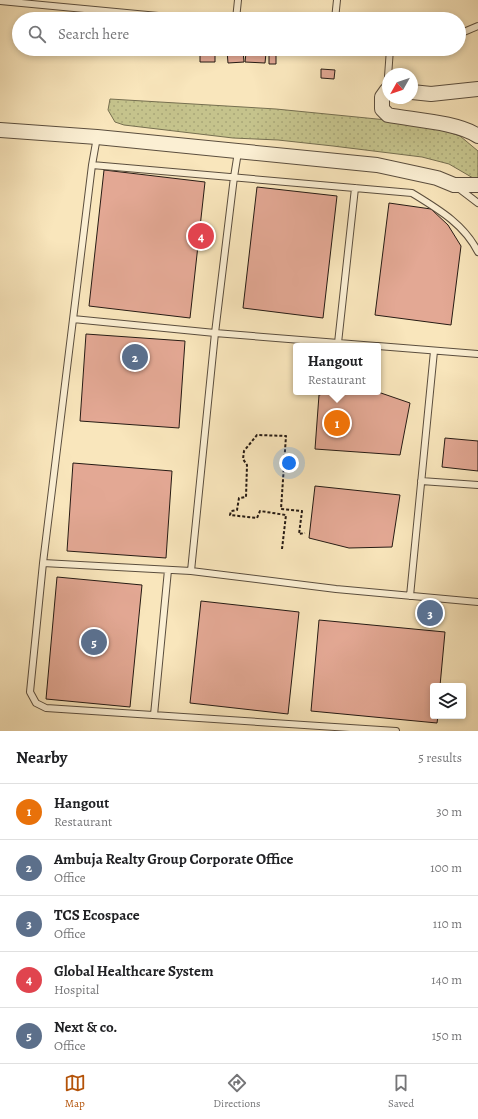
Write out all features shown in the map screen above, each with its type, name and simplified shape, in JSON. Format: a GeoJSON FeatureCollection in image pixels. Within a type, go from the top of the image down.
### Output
{"type":"FeatureCollection","features":[{"type":"Feature","properties":{"kind":"street"},"geometry":{"type":"LineString","coordinates":[[418,93],[431,94],[478,90]]}},
{"type":"Feature","properties":{"kind":"street"},"geometry":{"type":"LineString","coordinates":[[382,104],[382,109],[388,115],[447,125],[472,132],[478,136]]}},
{"type":"Feature","properties":{"kind":"street"},"geometry":{"type":"LineString","coordinates":[[0,130],[97,137],[377,165],[437,178],[454,185],[478,185]]}},
{"type":"Feature","properties":{"kind":"lane"},"geometry":{"type":"LineString","coordinates":[[237,12],[238,0]]}},
{"type":"Feature","properties":{"kind":"lane"},"geometry":{"type":"LineString","coordinates":[[336,12],[338,0]]}},
{"type":"Feature","properties":{"kind":"lane"},"geometry":{"type":"LineString","coordinates":[[0,1],[116,12]]}},
{"type":"Feature","properties":{"kind":"lane"},"geometry":{"type":"LineString","coordinates":[[466,31],[478,26]]}},
{"type":"Feature","properties":{"kind":"lane"},"geometry":{"type":"LineString","coordinates":[[389,56],[389,68]]}},
{"type":"Feature","properties":{"kind":"lane"},"geometry":{"type":"LineString","coordinates":[[97,137],[92,165],[43,563],[30,692],[36,703],[46,708],[396,731]]}},
{"type":"Feature","properties":{"kind":"lane"},"geometry":{"type":"LineString","coordinates":[[191,571],[215,333],[238,151]]}},
{"type":"Feature","properties":{"kind":"lane"},"geometry":{"type":"LineString","coordinates":[[92,165],[412,193],[443,212],[472,240],[478,252]]}},
{"type":"Feature","properties":{"kind":"lane"},"geometry":{"type":"LineString","coordinates":[[454,185],[478,203]]}},
{"type":"Feature","properties":{"kind":"lane"},"geometry":{"type":"LineString","coordinates":[[73,319],[338,343],[355,188]]}},
{"type":"Feature","properties":{"kind":"lane"},"geometry":{"type":"LineString","coordinates":[[381,346],[478,354]]}},
{"type":"Feature","properties":{"kind":"lane"},"geometry":{"type":"LineString","coordinates":[[410,596],[434,351]]}},
{"type":"Feature","properties":{"kind":"lane"},"geometry":{"type":"LineString","coordinates":[[421,481],[478,485]]}},
{"type":"Feature","properties":{"kind":"lane"},"geometry":{"type":"LineString","coordinates":[[43,563],[191,571],[336,590],[478,602]]}},
{"type":"Feature","properties":{"kind":"lane"},"geometry":{"type":"LineString","coordinates":[[154,715],[168,570]]}},
{"type":"Feature","properties":{"kind":"path"},"geometry":{"type":"LineString","coordinates":[[282,549],[286,515],[260,511],[257,518],[230,515],[231,511],[237,510],[239,498],[246,497],[247,465],[243,458],[244,451],[257,435],[286,436],[281,509],[302,511],[299,534],[304,533]]}},
{"type":"Feature","properties":{"kind":"shaded area"},"geometry":{"type":"Polygon","coordinates":[[[110,99],[276,109],[397,121],[435,127],[460,136],[478,151],[478,179],[473,178],[449,164],[422,157],[278,140],[233,138],[124,125],[115,122],[108,110],[110,99]]]}},
{"type":"Feature","properties":{"kind":"building"},"geometry":{"type":"Polygon","coordinates":[[[200,56],[215,56],[215,62],[200,62],[200,56]]]}},
{"type":"Feature","properties":{"kind":"building"},"geometry":{"type":"Polygon","coordinates":[[[227,56],[243,56],[244,62],[228,63],[227,56]]]}},
{"type":"Feature","properties":{"kind":"building"},"geometry":{"type":"Polygon","coordinates":[[[246,56],[266,56],[265,63],[245,62],[246,56]]]}},
{"type":"Feature","properties":{"kind":"building"},"geometry":{"type":"Polygon","coordinates":[[[269,56],[276,56],[276,64],[269,64],[269,56]]]}},
{"type":"Feature","properties":{"kind":"building"},"geometry":{"type":"Polygon","coordinates":[[[321,69],[335,70],[334,79],[321,78],[321,69]]]}},
{"type":"Feature","properties":{"kind":"building"},"geometry":{"type":"Polygon","coordinates":[[[104,170],[205,182],[190,318],[89,306],[104,170]]]}},
{"type":"Feature","properties":{"kind":"building"},"geometry":{"type":"Polygon","coordinates":[[[257,187],[337,196],[323,318],[243,308],[257,187]]]}},
{"type":"Feature","properties":{"kind":"building"},"geometry":{"type":"Polygon","coordinates":[[[389,203],[431,209],[448,225],[461,246],[451,325],[375,315],[389,203]]]}},
{"type":"Feature","properties":{"kind":"building"},"geometry":{"type":"Polygon","coordinates":[[[86,334],[185,341],[179,428],[80,421],[86,334]]]}},
{"type":"Feature","properties":{"kind":"building"},"geometry":{"type":"Polygon","coordinates":[[[381,393],[410,403],[400,455],[315,449],[319,395],[381,395],[381,393]]]}},
{"type":"Feature","properties":{"kind":"building"},"geometry":{"type":"Polygon","coordinates":[[[445,438],[478,441],[478,471],[442,467],[445,438]]]}},
{"type":"Feature","properties":{"kind":"building"},"geometry":{"type":"Polygon","coordinates":[[[73,463],[172,471],[166,558],[67,551],[73,463]]]}},
{"type":"Feature","properties":{"kind":"building"},"geometry":{"type":"Polygon","coordinates":[[[315,486],[400,495],[392,547],[349,548],[309,538],[315,486]]]}},
{"type":"Feature","properties":{"kind":"building"},"geometry":{"type":"Polygon","coordinates":[[[57,577],[142,585],[130,707],[46,699],[57,577]]]}},
{"type":"Feature","properties":{"kind":"building"},"geometry":{"type":"Polygon","coordinates":[[[201,601],[299,612],[288,714],[190,703],[201,601]]]}},
{"type":"Feature","properties":{"kind":"building"},"geometry":{"type":"Polygon","coordinates":[[[319,620],[445,632],[440,683],[430,683],[430,719],[438,719],[437,723],[311,711],[319,620]]]}},
{"type":"Feature","properties":{"kind":"place","name":"Global Healthcare System"},"geometry":{"type":"Point","coordinates":[201,236]}},
{"type":"Feature","properties":{"kind":"place","name":"Ambuja Realty Group Corporate Office"},"geometry":{"type":"Point","coordinates":[135,357]}},
{"type":"Feature","properties":{"kind":"place","name":"Hangout"},"geometry":{"type":"Point","coordinates":[337,423]}},
{"type":"Feature","properties":{"kind":"place","name":"TCS Ecospace"},"geometry":{"type":"Point","coordinates":[430,613]}},
{"type":"Feature","properties":{"kind":"place","name":"Next & co."},"geometry":{"type":"Point","coordinates":[94,642]}}]}
